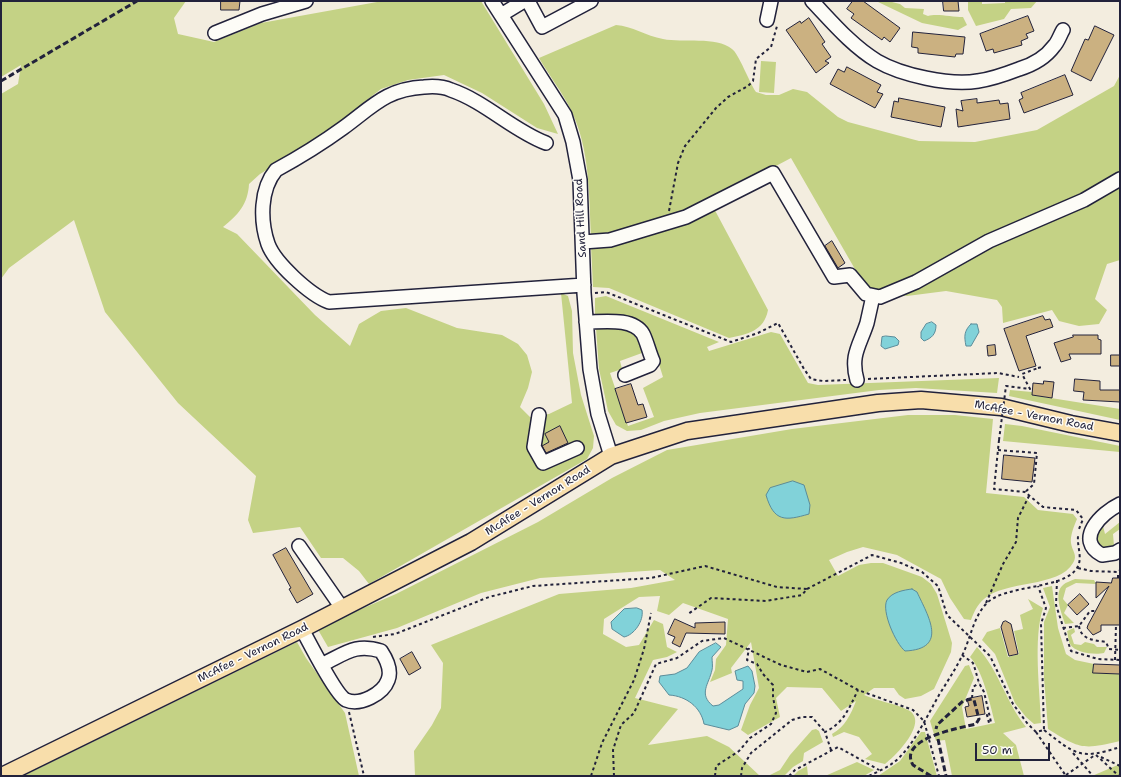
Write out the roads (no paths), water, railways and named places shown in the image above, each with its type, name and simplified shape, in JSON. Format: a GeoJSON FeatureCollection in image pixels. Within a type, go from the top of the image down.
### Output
{"type":"FeatureCollection","features":[{"type":"Feature","properties":{"kind":"main road","name":"McAfee - Vernon Road"},"geometry":{"type":"LineString","coordinates":[[2,776],[302,629],[471,542],[610,456],[687,431],[878,403],[921,400],[1001,407],[1071,424],[1120,432]]}},
{"type":"Feature","properties":{"kind":"street"},"geometry":{"type":"LineString","coordinates":[[215,33],[262,14],[306,1]]}},
{"type":"Feature","properties":{"kind":"street","name":"Sand Hill Road"},"geometry":{"type":"LineString","coordinates":[[492,1],[565,115],[573,142],[580,180],[584,289],[590,369],[598,414],[610,456]]}},
{"type":"Feature","properties":{"kind":"street"},"geometry":{"type":"LineString","coordinates":[[501,15],[524,1]]}},
{"type":"Feature","properties":{"kind":"street"},"geometry":{"type":"LineString","coordinates":[[528,1],[542,27],[590,1]]}},
{"type":"Feature","properties":{"kind":"street"},"geometry":{"type":"LineString","coordinates":[[771,1],[772,20]]}},
{"type":"Feature","properties":{"kind":"street"},"geometry":{"type":"LineString","coordinates":[[812,1],[855,45],[877,61],[902,72],[922,78],[977,81],[1007,74],[1026,67],[1043,57],[1055,46],[1063,30]]}},
{"type":"Feature","properties":{"kind":"street"},"geometry":{"type":"LineString","coordinates":[[546,143],[534,138],[481,103],[451,89],[436,86],[395,91],[380,100],[342,129],[276,170],[269,178],[264,191],[264,221],[268,244],[275,256],[300,284],[318,298],[329,302],[584,289]]}},
{"type":"Feature","properties":{"kind":"street"},"geometry":{"type":"LineString","coordinates":[[583,242],[610,240],[686,217],[773,173],[834,276],[850,275],[866,294],[880,298],[916,282],[989,241],[1084,200],[1120,179]]}},
{"type":"Feature","properties":{"kind":"street"},"geometry":{"type":"LineString","coordinates":[[857,380],[854,368],[855,351],[867,323],[873,296]]}},
{"type":"Feature","properties":{"kind":"street"},"geometry":{"type":"LineString","coordinates":[[586,322],[620,322],[636,327],[642,334],[653,361],[650,366],[625,375]]}},
{"type":"Feature","properties":{"kind":"street"},"geometry":{"type":"LineString","coordinates":[[539,415],[534,447],[543,463],[577,448]]}},
{"type":"Feature","properties":{"kind":"street"},"geometry":{"type":"LineString","coordinates":[[1120,504],[1106,514],[1094,527],[1089,537],[1089,543],[1102,555],[1115,553],[1120,550]]}},
{"type":"Feature","properties":{"kind":"street"},"geometry":{"type":"LineString","coordinates":[[299,546],[342,608]]}},
{"type":"Feature","properties":{"kind":"street"},"geometry":{"type":"LineString","coordinates":[[302,629],[337,690],[346,700],[358,702],[370,698],[383,688],[388,680],[389,670],[387,661],[382,651],[370,648],[358,647],[323,664]]}},
{"type":"Feature","properties":{"kind":"water"},"geometry":{"type":"Polygon","coordinates":[[[932,322],[936,325],[934,333],[931,337],[924,341],[921,338],[921,332],[926,324],[932,322]]]}},
{"type":"Feature","properties":{"kind":"water"},"geometry":{"type":"Polygon","coordinates":[[[971,324],[977,324],[979,332],[971,346],[966,346],[965,334],[971,324]]]}},
{"type":"Feature","properties":{"kind":"water"},"geometry":{"type":"Polygon","coordinates":[[[882,337],[895,337],[899,341],[898,345],[885,349],[881,346],[882,337]]]}},
{"type":"Feature","properties":{"kind":"water"},"geometry":{"type":"Polygon","coordinates":[[[793,481],[804,485],[810,505],[809,514],[793,518],[782,517],[777,515],[773,510],[766,495],[770,488],[793,481]]]}},
{"type":"Feature","properties":{"kind":"water"},"geometry":{"type":"Polygon","coordinates":[[[912,589],[917,592],[930,621],[932,630],[931,638],[927,644],[919,649],[905,651],[901,647],[890,627],[886,612],[886,605],[889,597],[895,593],[912,589]]]}},
{"type":"Feature","properties":{"kind":"water"},"geometry":{"type":"Polygon","coordinates":[[[637,608],[642,610],[640,623],[638,627],[628,636],[624,637],[612,629],[611,622],[624,609],[637,608]]]}},
{"type":"Feature","properties":{"kind":"water"},"geometry":{"type":"Polygon","coordinates":[[[716,643],[721,647],[712,657],[711,675],[705,693],[709,702],[713,706],[719,705],[743,689],[743,681],[737,680],[735,671],[748,666],[752,671],[755,686],[754,693],[745,704],[738,726],[729,730],[704,724],[700,712],[692,704],[687,700],[669,695],[659,682],[660,676],[675,674],[687,668],[699,652],[716,643]]]}},
{"type":"Feature","properties":{"kind":"railway"},"geometry":{"type":"LineString","coordinates":[[1,81],[137,1]]}},
{"type":"Feature","properties":{"kind":"railway"},"geometry":{"type":"LineString","coordinates":[[931,776],[913,765],[910,756],[914,748],[922,741],[933,736],[976,724],[979,719],[974,700],[963,701],[937,725],[936,729]]}},
{"type":"Feature","properties":{"kind":"railway"},"geometry":{"type":"LineString","coordinates":[[938,739],[946,776]]}}]}
